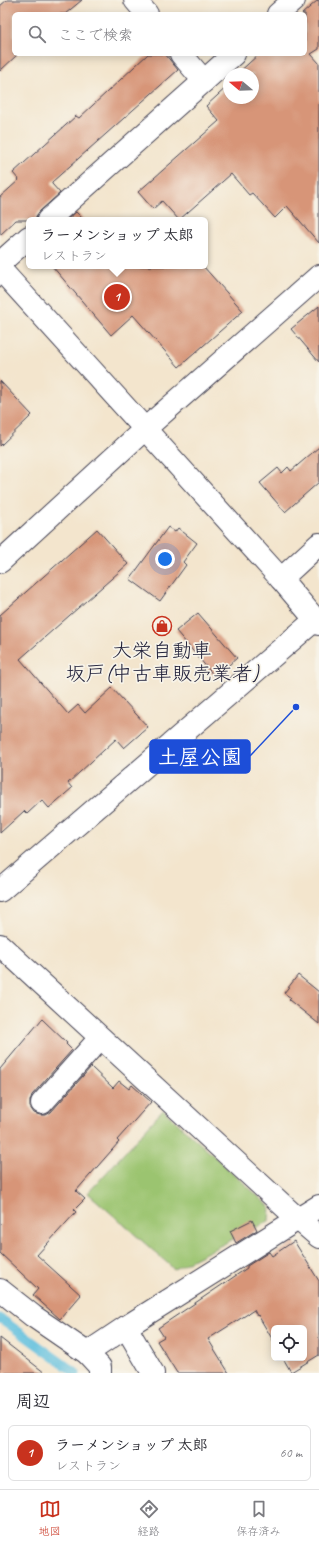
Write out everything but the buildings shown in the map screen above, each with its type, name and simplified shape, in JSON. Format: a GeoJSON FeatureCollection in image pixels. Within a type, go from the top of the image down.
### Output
{"type":"FeatureCollection","features":[{"type":"Feature","properties":{"kind":"street"},"geometry":{"type":"LineString","coordinates":[[135,0],[145,12]]}},
{"type":"Feature","properties":{"kind":"street"},"geometry":{"type":"LineString","coordinates":[[280,12],[294,0]]}},
{"type":"Feature","properties":{"kind":"street"},"geometry":{"type":"LineString","coordinates":[[183,56],[204,81]]}},
{"type":"Feature","properties":{"kind":"street"},"geometry":{"type":"LineString","coordinates":[[51,217],[232,56]]}},
{"type":"Feature","properties":{"kind":"street"},"geometry":{"type":"LineString","coordinates":[[0,263],[26,240]]}},
{"type":"Feature","properties":{"kind":"street"},"geometry":{"type":"LineString","coordinates":[[0,269],[146,428],[281,579],[317,622],[0,891]]}},
{"type":"Feature","properties":{"kind":"street"},"geometry":{"type":"LineString","coordinates":[[0,562],[146,428],[319,276]]}},
{"type":"Feature","properties":{"kind":"street"},"geometry":{"type":"LineString","coordinates":[[281,579],[319,544]]}},
{"type":"Feature","properties":{"kind":"street"},"geometry":{"type":"LineString","coordinates":[[0,945],[319,1237]]}},
{"type":"Feature","properties":{"kind":"street"},"geometry":{"type":"LineString","coordinates":[[42,1103],[100,1038]]}},
{"type":"Feature","properties":{"kind":"street"},"geometry":{"type":"LineString","coordinates":[[87,1353],[319,1206]]}},
{"type":"Feature","properties":{"kind":"street"},"geometry":{"type":"LineString","coordinates":[[0,1290],[33,1316],[87,1353],[100,1367],[100,1373]]}},
{"type":"Feature","properties":{"kind":"street"},"geometry":{"type":"LineString","coordinates":[[126,1327],[153,1373]]}},
{"type":"Feature","properties":{"kind":"green space"},"geometry":{"type":"Polygon","coordinates":[[[163,1110],[270,1207],[269,1221],[174,1269],[88,1193],[163,1110]]]}},
{"type":"Feature","properties":{"kind":"waterway"},"geometry":{"type":"LineString","coordinates":[[0,1318],[76,1373]]}},
{"type":"Feature","properties":{"kind":"place","name":"ラーメンショップ 太郎"},"geometry":{"type":"Point","coordinates":[117,297]}},
{"type":"Feature","properties":{"kind":"place","name":"大栄自動車 坂戸(中古車販売業者)"},"geometry":{"type":"Point","coordinates":[162,626]}},
{"type":"Feature","properties":{"kind":"place","name":"土屋公園"},"geometry":{"type":"Point","coordinates":[296,707]}}]}
